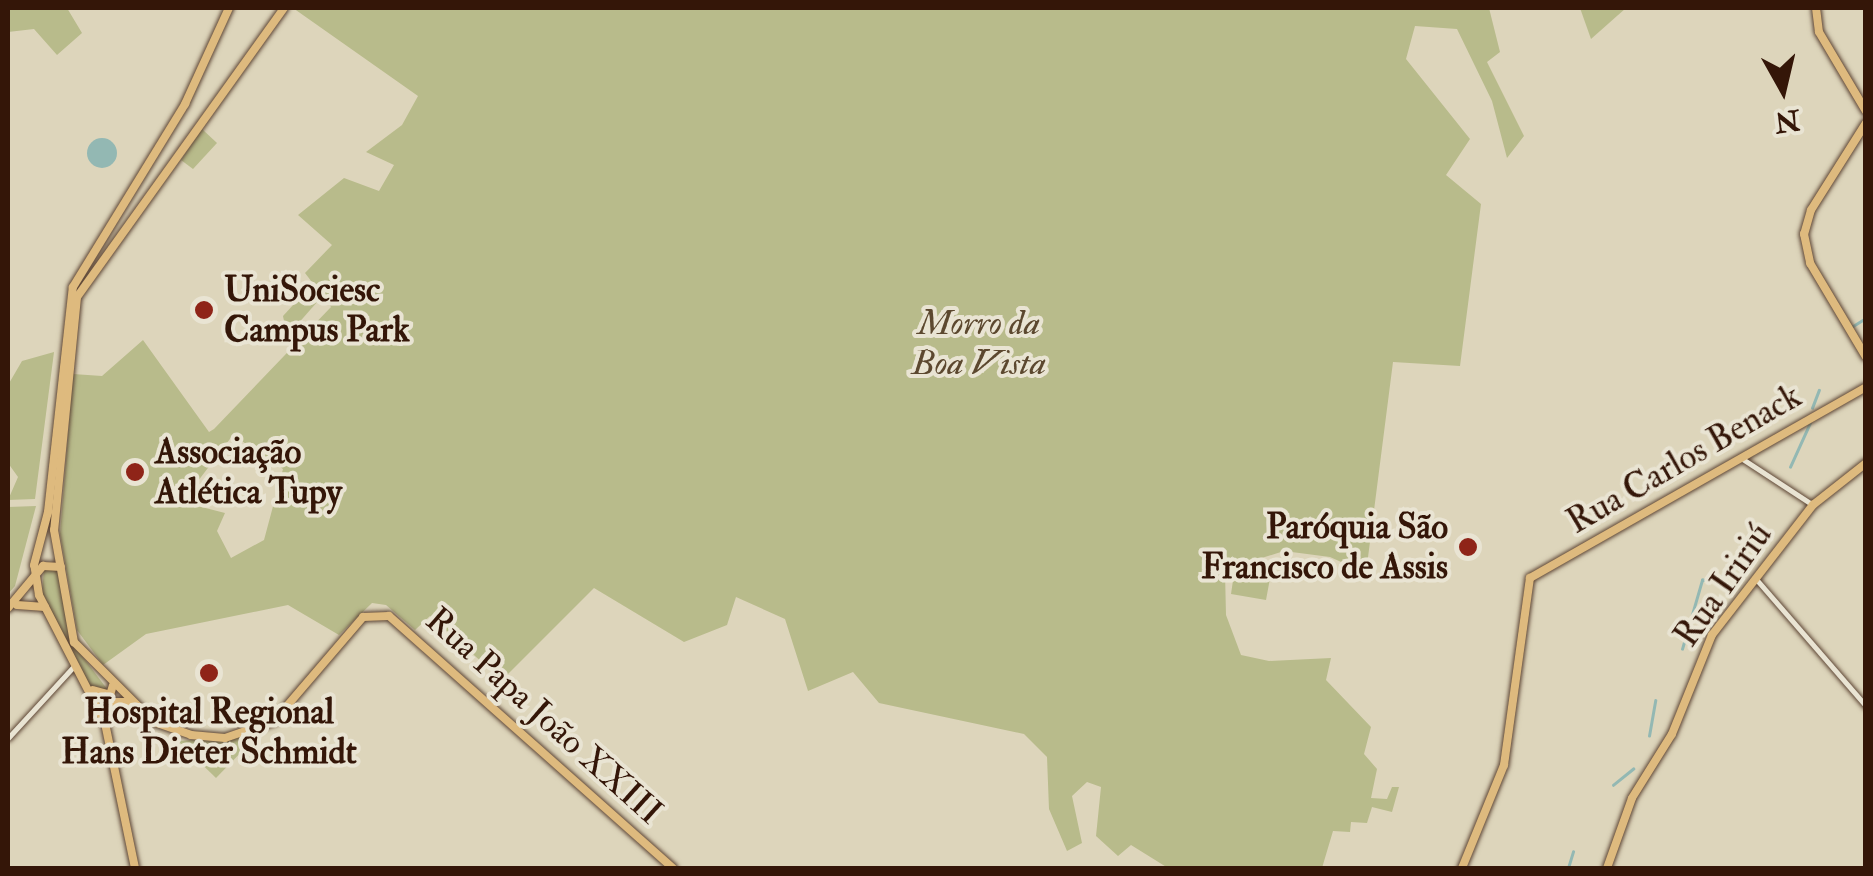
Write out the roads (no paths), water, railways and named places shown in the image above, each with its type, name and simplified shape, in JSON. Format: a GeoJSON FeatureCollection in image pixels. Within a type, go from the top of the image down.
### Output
{"type":"FeatureCollection","features":[{"type":"Feature","properties":{"kind":"main road"},"geometry":{"type":"LineString","coordinates":[[135,868],[105,723],[45,607],[34,576],[48,512],[70,294],[170,127],[229,8]]}},
{"type":"Feature","properties":{"kind":"main road"},"geometry":{"type":"LineString","coordinates":[[131,702],[74,642],[54,524],[76,303],[90,271],[284,8]]}},
{"type":"Feature","properties":{"kind":"main road"},"geometry":{"type":"LineString","coordinates":[[1816,8],[1819,32],[1866,111]]}},
{"type":"Feature","properties":{"kind":"main road"},"geometry":{"type":"LineString","coordinates":[[1865,354],[1804,246],[1808,216],[1862,139],[1866,123]]}},
{"type":"Feature","properties":{"kind":"main road"},"geometry":{"type":"LineString","coordinates":[[170,127],[167,148],[180,148]]}},
{"type":"Feature","properties":{"kind":"main road"},"geometry":{"type":"LineString","coordinates":[[128,192],[143,200]]}},
{"type":"Feature","properties":{"kind":"main road","name":"Rua Carlos Benack"},"geometry":{"type":"LineString","coordinates":[[1462,868],[1504,765],[1530,578],[1866,387]]}},
{"type":"Feature","properties":{"kind":"main road","name":"Rua Iririú"},"geometry":{"type":"LineString","coordinates":[[1606,868],[1628,807],[1672,734],[1708,643],[1813,505],[1866,463]]}},
{"type":"Feature","properties":{"kind":"main road"},"geometry":{"type":"LineString","coordinates":[[8,608],[48,564],[62,567]]}},
{"type":"Feature","properties":{"kind":"main road"},"geometry":{"type":"LineString","coordinates":[[8,608],[30,602],[45,607]]}},
{"type":"Feature","properties":{"kind":"main road","name":"Rua Papa João XXIII"},"geometry":{"type":"LineString","coordinates":[[131,702],[145,716],[203,738],[255,731],[280,716],[359,621],[374,613],[394,619],[674,868]]}},
{"type":"Feature","properties":{"kind":"main road"},"geometry":{"type":"LineString","coordinates":[[89,687],[108,696],[113,685]]}},
{"type":"Feature","properties":{"kind":"main road"},"geometry":{"type":"LineString","coordinates":[[105,723],[111,704],[131,702]]}},
{"type":"Feature","properties":{"kind":"street"},"geometry":{"type":"LineString","coordinates":[[1740,458],[1813,505]]}},
{"type":"Feature","properties":{"kind":"street"},"geometry":{"type":"LineString","coordinates":[[1756,578],[1866,706]]}},
{"type":"Feature","properties":{"kind":"street"},"geometry":{"type":"LineString","coordinates":[[8,738],[76,664]]}},
{"type":"Feature","properties":{"kind":"water"},"geometry":{"type":"Polygon","coordinates":[[[102,138],[113,142],[117,153],[113,164],[102,168],[91,164],[87,153],[91,142],[102,138]]]}},
{"type":"Feature","properties":{"kind":"waterway"},"geometry":{"type":"LineString","coordinates":[[1853,326],[1866,318]]}},
{"type":"Feature","properties":{"kind":"waterway"},"geometry":{"type":"LineString","coordinates":[[1812,408],[1819,390]]}},
{"type":"Feature","properties":{"kind":"waterway"},"geometry":{"type":"LineString","coordinates":[[1790,467],[1810,423]]}},
{"type":"Feature","properties":{"kind":"waterway"},"geometry":{"type":"LineString","coordinates":[[1745,555],[1751,541]]}},
{"type":"Feature","properties":{"kind":"waterway"},"geometry":{"type":"LineString","coordinates":[[1682,649],[1702,580],[1721,577],[1741,561]]}},
{"type":"Feature","properties":{"kind":"waterway"},"geometry":{"type":"LineString","coordinates":[[1649,736],[1655,701]]}},
{"type":"Feature","properties":{"kind":"waterway"},"geometry":{"type":"LineString","coordinates":[[1613,785],[1633,769]]}},
{"type":"Feature","properties":{"kind":"waterway"},"geometry":{"type":"LineString","coordinates":[[1568,868],[1573,852]]}},
{"type":"Feature","properties":{"kind":"place","name":"UniSociesc Campus Park"},"geometry":{"type":"Point","coordinates":[204,310]}},
{"type":"Feature","properties":{"kind":"place","name":"Associação Atlética Tupy"},"geometry":{"type":"Point","coordinates":[135,472]}},
{"type":"Feature","properties":{"kind":"place","name":"Paróquia São Francisco de Assis"},"geometry":{"type":"Point","coordinates":[1468,547]}},
{"type":"Feature","properties":{"kind":"place","name":"Hospital Regional Hans Dieter Schmidt"},"geometry":{"type":"Point","coordinates":[209,673]}},
{"type":"Feature","properties":{"kind":"park label","name":"Morro da Boa Vista"},"geometry":{"type":"Point","coordinates":[979,343]}}]}
